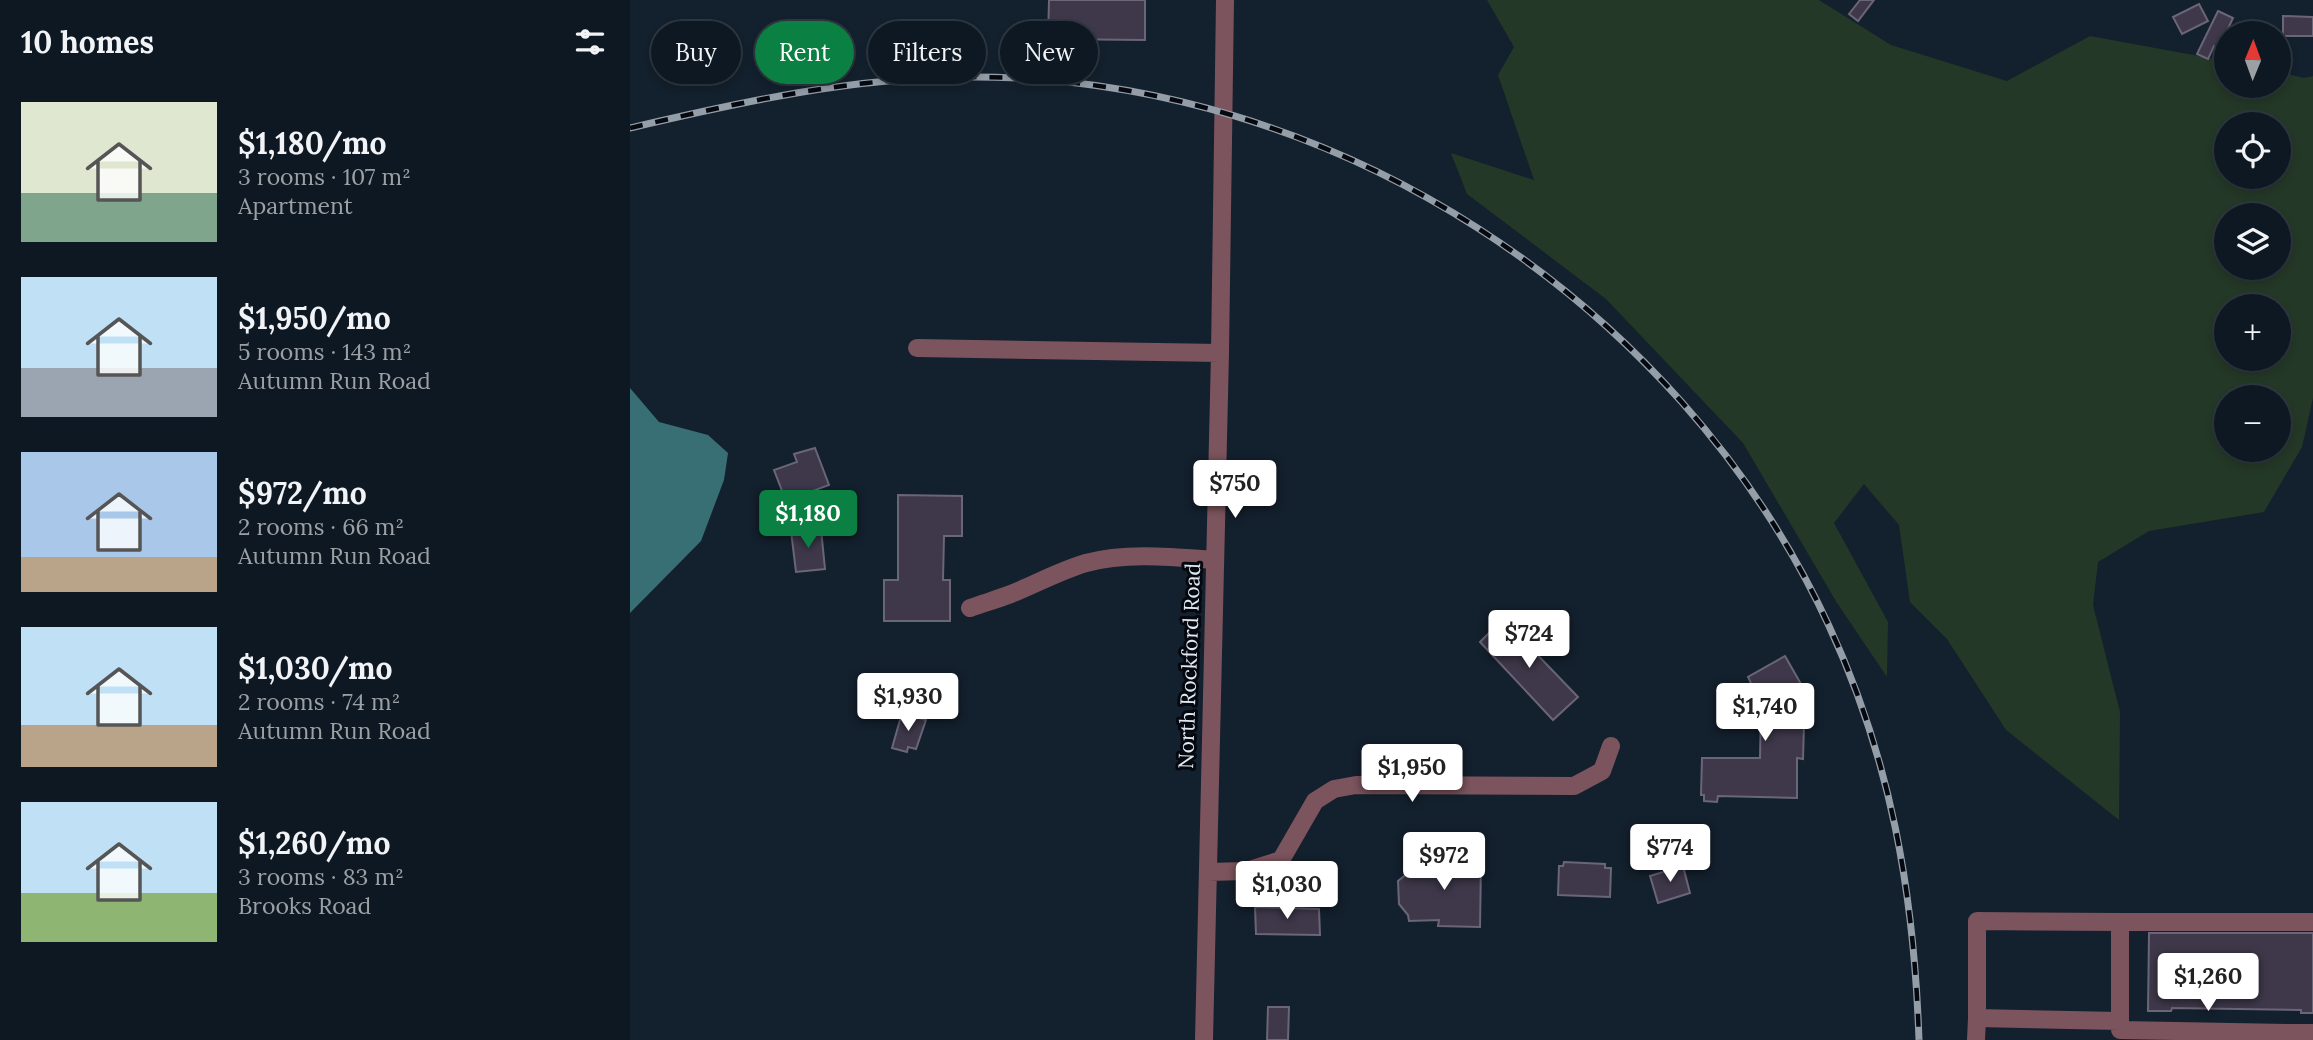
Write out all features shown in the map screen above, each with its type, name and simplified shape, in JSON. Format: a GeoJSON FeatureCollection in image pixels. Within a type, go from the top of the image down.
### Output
{"type":"FeatureCollection","features":[{"type":"Feature","properties":{"kind":"street","name":"North Rockford Road"},"geometry":{"type":"LineString","coordinates":[[1204,1040],[1220,353],[1225,0]]}},
{"type":"Feature","properties":{"kind":"street"},"geometry":{"type":"LineString","coordinates":[[917,348],[1220,353]]}},
{"type":"Feature","properties":{"kind":"street"},"geometry":{"type":"LineString","coordinates":[[970,608],[1089,562],[1172,556],[1214,560]]}},
{"type":"Feature","properties":{"kind":"street"},"geometry":{"type":"LineString","coordinates":[[1208,872],[1246,871],[1281,860],[1315,801],[1334,789],[1356,785],[1574,786],[1602,771],[1611,746]]}},
{"type":"Feature","properties":{"kind":"street"},"geometry":{"type":"LineString","coordinates":[[1976,1040],[1977,922],[2313,922]]}},
{"type":"Feature","properties":{"kind":"street"},"geometry":{"type":"LineString","coordinates":[[2120,922],[2120,1030],[2156,1036],[2313,1034]]}},
{"type":"Feature","properties":{"kind":"street"},"geometry":{"type":"LineString","coordinates":[[1977,1018],[2120,1021]]}},
{"type":"Feature","properties":{"kind":"shaded area"},"geometry":{"type":"Polygon","coordinates":[[[1487,0],[1819,0],[1891,45],[2007,81],[2090,36],[2214,59],[2214,98],[2291,98],[2291,75],[2304,78],[2313,76],[2313,398],[2302,447],[2264,512],[2149,531],[2098,562],[2093,605],[2120,712],[2119,820],[2006,730],[1947,639],[1910,602],[1899,525],[1864,484],[1834,523],[1888,622],[1887,677],[1837,603],[1743,443],[1606,299],[1467,194],[1451,153],[1534,180],[1498,75],[1514,47],[1487,0]]]}},
{"type":"Feature","properties":{"kind":"shaded area"},"geometry":{"type":"Polygon","coordinates":[[[630,388],[659,422],[708,435],[728,453],[724,480],[701,541],[630,613],[630,388]]]}},
{"type":"Feature","properties":{"kind":"building"},"geometry":{"type":"Polygon","coordinates":[[[1049,0],[1145,0],[1145,40],[1098,40],[1098,21],[1048,21],[1049,0]]]}},
{"type":"Feature","properties":{"kind":"building"},"geometry":{"type":"Polygon","coordinates":[[[1860,0],[1874,0],[1858,21],[1849,14],[1860,0]]]}},
{"type":"Feature","properties":{"kind":"building"},"geometry":{"type":"Polygon","coordinates":[[[2199,4],[2208,21],[2182,34],[2173,17],[2199,4]]]}},
{"type":"Feature","properties":{"kind":"building"},"geometry":{"type":"Polygon","coordinates":[[[2218,11],[2233,18],[2232,21],[2214,21],[2214,46],[2208,59],[2197,54],[2218,11]]]}},
{"type":"Feature","properties":{"kind":"building"},"geometry":{"type":"Polygon","coordinates":[[[2283,16],[2313,17],[2313,36],[2291,36],[2291,21],[2283,21],[2283,16]]]}},
{"type":"Feature","properties":{"kind":"building"},"geometry":{"type":"Polygon","coordinates":[[[815,448],[829,485],[786,501],[774,470],[797,462],[794,454],[815,448]]]}},
{"type":"Feature","properties":{"kind":"building"},"geometry":{"type":"Polygon","coordinates":[[[898,495],[962,496],[962,536],[944,536],[943,580],[950,580],[950,621],[884,621],[884,580],[898,580],[898,495]]]}},
{"type":"Feature","properties":{"kind":"building"},"geometry":{"type":"Polygon","coordinates":[[[821,529],[825,569],[796,572],[791,531],[821,529]]]}},
{"type":"Feature","properties":{"kind":"building"},"geometry":{"type":"Polygon","coordinates":[[[1503,619],[1578,697],[1553,720],[1480,642],[1503,619]]]}},
{"type":"Feature","properties":{"kind":"building"},"geometry":{"type":"Polygon","coordinates":[[[1785,656],[1805,691],[1803,759],[1797,758],[1797,798],[1718,796],[1717,802],[1704,801],[1704,795],[1701,795],[1702,758],[1760,758],[1761,704],[1748,677],[1785,656]]]}},
{"type":"Feature","properties":{"kind":"building"},"geometry":{"type":"Polygon","coordinates":[[[902,713],[926,720],[916,749],[908,747],[907,752],[892,748],[902,713]]]}},
{"type":"Feature","properties":{"kind":"building"},"geometry":{"type":"Polygon","coordinates":[[[1449,853],[1470,854],[1471,859],[1481,863],[1480,927],[1438,926],[1439,920],[1409,921],[1408,915],[1399,904],[1398,881],[1409,872],[1409,866],[1439,866],[1439,858],[1449,859],[1449,853]]]}},
{"type":"Feature","properties":{"kind":"building"},"geometry":{"type":"Polygon","coordinates":[[[1564,862],[1605,864],[1605,868],[1611,868],[1610,897],[1558,895],[1559,866],[1563,866],[1564,862]]]}},
{"type":"Feature","properties":{"kind":"building"},"geometry":{"type":"Polygon","coordinates":[[[1683,866],[1690,893],[1658,903],[1650,876],[1683,866]]]}},
{"type":"Feature","properties":{"kind":"building"},"geometry":{"type":"Polygon","coordinates":[[[1255,907],[1319,909],[1320,935],[1256,934],[1255,907]]]}},
{"type":"Feature","properties":{"kind":"building"},"geometry":{"type":"Polygon","coordinates":[[[2149,933],[2313,933],[2313,1013],[2301,1013],[2301,1010],[2172,1008],[2171,1011],[2148,1011],[2149,933]]]}},
{"type":"Feature","properties":{"kind":"building"},"geometry":{"type":"Polygon","coordinates":[[[1268,1007],[1289,1007],[1288,1040],[1267,1040],[1268,1007]]]}},
{"type":"Feature","properties":{"kind":"railway"},"geometry":{"type":"LineString","coordinates":[[630,128],[756,100],[883,81],[969,77],[1103,87],[1234,116],[1360,164],[1478,228],[1586,308],[1682,402],[1764,508],[1829,626],[1869,727],[1895,828],[1912,932],[1919,1040]]}}]}
